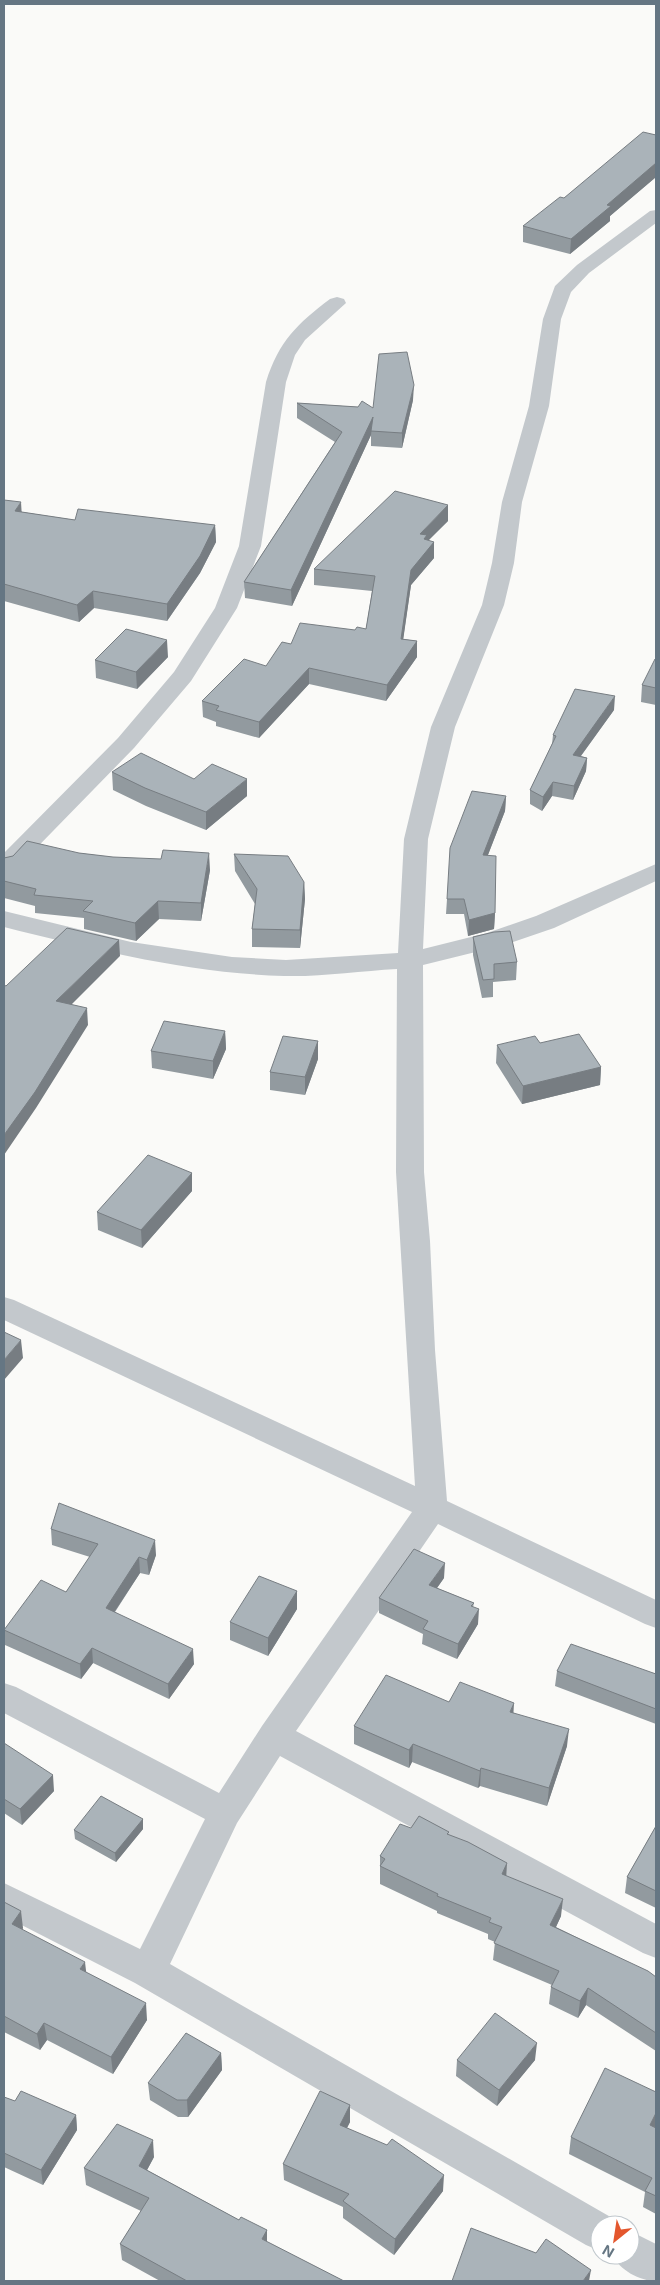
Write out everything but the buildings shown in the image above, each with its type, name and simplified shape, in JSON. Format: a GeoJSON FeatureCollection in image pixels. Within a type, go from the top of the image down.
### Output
{"type":"FeatureCollection","features":[{"type":"Feature","properties":{"kind":"street"},"geometry":{"type":"LineString","coordinates":[[148,1971],[225,1813],[274,1736],[432,1508],[420,1350],[416,1240],[410,1172],[410,960],[416,839],[443,727],[493,605],[503,563],[512,502],[539,406],[552,319],[562,290],[583,269],[656,215]]}},
{"type":"Feature","properties":{"kind":"street"},"geometry":{"type":"LineString","coordinates":[[4,867],[139,728],[183,676],[226,608],[250,546],[276,382],[283,357],[301,330],[337,303]]}},
{"type":"Feature","properties":{"kind":"street"},"geometry":{"type":"LineString","coordinates":[[4,919],[131,950],[232,965],[286,968],[410,960],[495,939],[545,922],[656,872]]}},
{"type":"Feature","properties":{"kind":"street"},"geometry":{"type":"LineString","coordinates":[[4,1308],[656,1615]]}},
{"type":"Feature","properties":{"kind":"street"},"geometry":{"type":"LineString","coordinates":[[4,1697],[225,1813]]}},
{"type":"Feature","properties":{"kind":"street"},"geometry":{"type":"LineString","coordinates":[[274,1736],[656,1942]]}},
{"type":"Feature","properties":{"kind":"street"},"geometry":{"type":"LineString","coordinates":[[4,1899],[148,1971],[396,2112],[590,2226]]}},
{"type":"Feature","properties":{"kind":"street"},"geometry":{"type":"LineString","coordinates":[[640,2256],[656,2266]]}}]}
